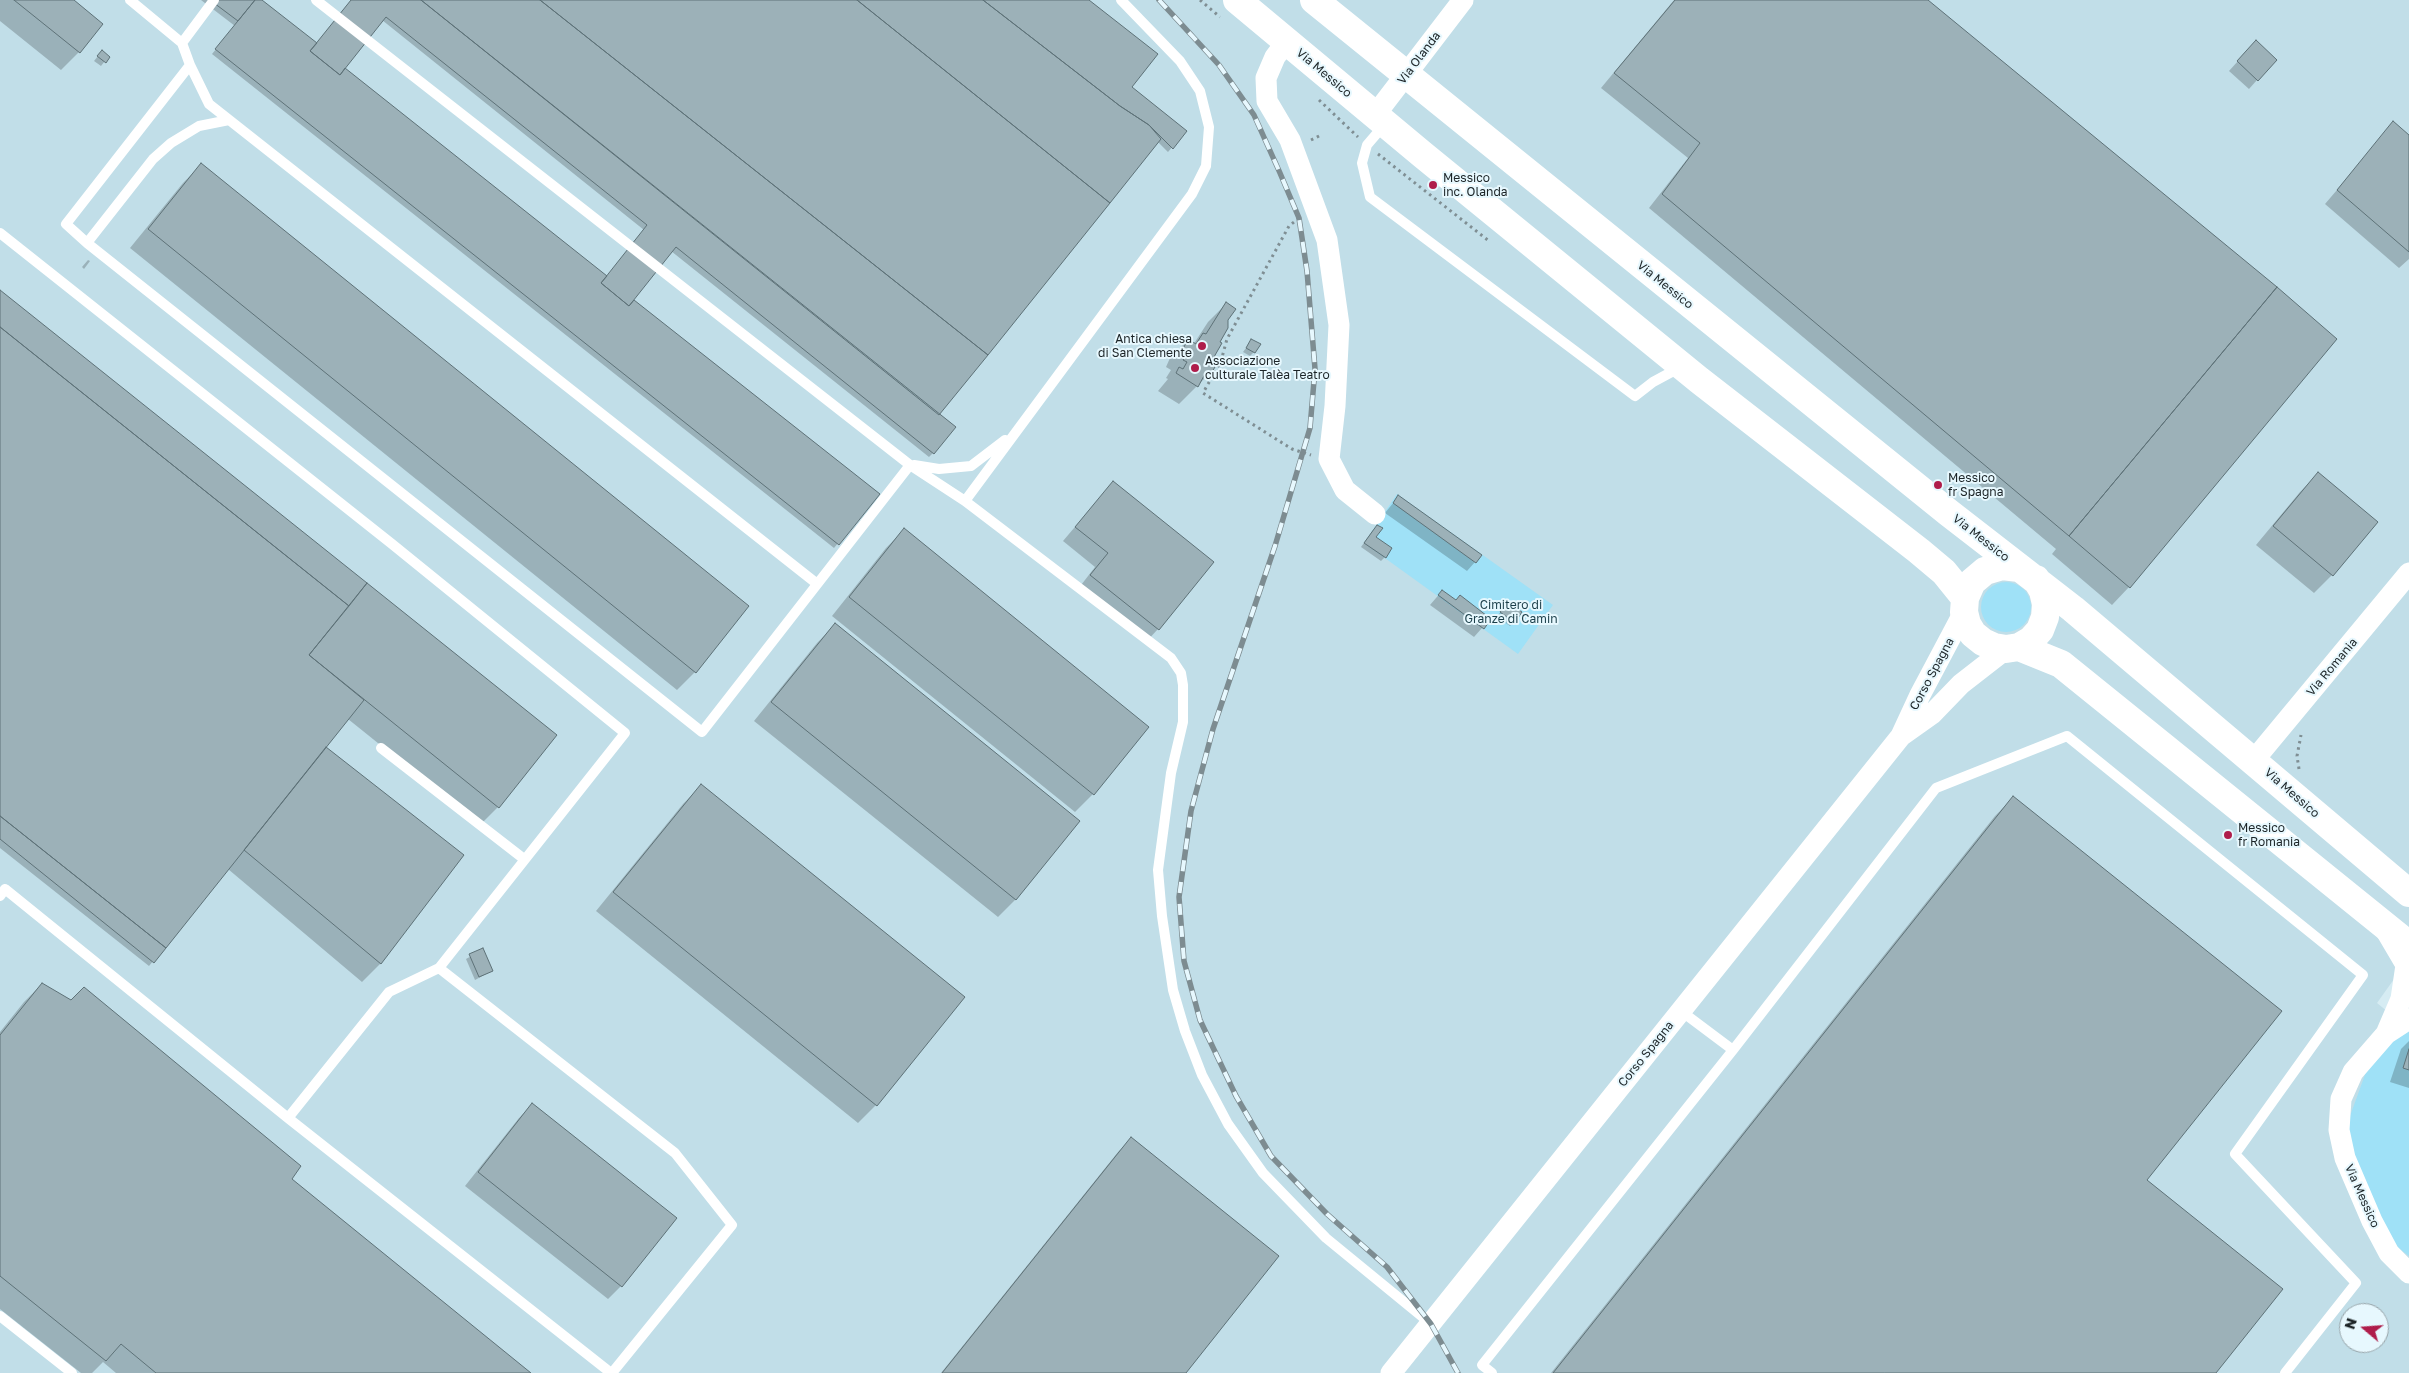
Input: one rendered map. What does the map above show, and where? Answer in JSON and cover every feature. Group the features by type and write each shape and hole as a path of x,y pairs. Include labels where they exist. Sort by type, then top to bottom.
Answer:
{"street":[{"name":"Via Messico","path":"1314,0 1406,76 2027,574 2254,760 2407,890"},
{"name":"Via Olanda","path":"1380,119 1406,76 1463,0"},
{"name":"Via Messico","path":"1230,10 1287,41 1682,366 1944,572 1964,605 1967,624 1973,634 1983,642 1994,647 2012,648 2061,664 2409,946"},
{"name":"Via Messico","path":"1287,41 1275,57 1266,78 1267,101 1290,140 1327,240 1338,325 1335,406 1329,459"},
{"path":"1329,459 1345,490 1375,514"},
{"name":"Via Messico","path":"1964,605 1972,582 1985,571 2002,566 2027,574 2043,591 2046,604 2045,618 2035,635 2012,648"},
{"name":"Via Romania","path":"2254,760 2409,573"},
{"name":"Corso Spagna","path":"1391,1373 1901,736 1964,605"},
{"name":"Corso Spagna","path":"1901,736 1932,714 1961,684 2012,648"},
{"name":"Via Messico","path":"2382,925 2406,965 2401,999 2386,1034"},
{"name":"Via Messico","path":"2409,1019 2386,1034 2353,1072 2341,1099 2339,1130 2345,1158 2372,1221 2390,1253 2409,1273"}],"lane":[{"path":"130,0 182,43 190,65 209,104 816,583"},
{"path":"182,43 214,0"},
{"path":"316,0 910,465 965,502 1170,658 1180,673 1183,686 1182,722 1171,773 1158,870 1162,916 1173,990 1185,1031 1202,1075 1228,1124 1263,1173 1326,1238 1431,1324"},
{"path":"965,502 1013,434 1192,194 1206,166 1209,127 1200,91 1180,61 1121,0"},
{"path":"190,65 66,224 702,732 816,583 910,465"},
{"path":"1380,119 1367,145 1362,163 1370,197 1635,396 1653,382 1682,366"},
{"path":"88,243 153,158 199,126 228,120"},
{"path":"0,233 392,544 625,733 439,968 389,992 288,1118"},
{"path":"910,465 939,469 971,466 1013,434"},
{"path":"1492,1373 1482,1365 1733,1050 1936,788 2067,736 2363,975 2235,1154 2356,1283 2285,1373"},
{"path":"381,748 524,859"},
{"path":"2,890 611,1373 732,1225 675,1153 439,968"},
{"path":"1681,1011 1733,1050"},
{"path":"0,1316 72,1373"}],"path":[{"path":"1200,0 1230,10"},
{"path":"1316,98 1367,145 1491,242"},
{"path":"1306,143 1321,135"},
{"path":"1316,209 1298,218 1289,226 1228,339 1221,361 1203,392 1292,449 1329,459"},
{"path":"2299,773 2297,756 2302,731"}],"shaded area":[{"path":"0,0 2409,0 2409,958 2377,1003 2409,1029 2409,1373 0,1373"}],"green space":[{"name":"Cimitero di Granze di Camin","path":"1397,494 1553,605 1518,654 1364,543"},
{"path":"2006,582 2016,584 2024,589 2029,597 2031,607 2029,617 2024,625 2016,630 2006,632 1996,630 1988,625 1983,617 1981,607 1983,597 1988,589 1996,584"},
{"path":"2409,1027 2409,1256 2397,1247 2363,1193 2346,1127 2366,1072 2392,1041"}],"building":[{"path":"14,0 74,0 103,24 80,53"},
{"path":"210,0 255,0 238,21"},
{"path":"255,0 262,0 317,43 310,51 340,75 345,68 607,276 601,283 629,306 634,300 880,494 839,545 215,49"},
{"path":"351,0 421,0 956,427 934,454 676,247 629,306 601,283 647,225 386,17 340,75 310,51"},
{"path":"421,0 540,0 988,355 939,415"},
{"path":"540,0 857,0 1110,203 988,355"},
{"path":"857,0 983,0 1120,106 1149,125 1161,139 1110,203"},
{"path":"983,0 1089,0 1158,54 1132,87 1187,131 1173,149 1149,125 1120,106"},
{"path":"1675,0 1928,0 2277,287 2069,536 1662,194 1700,143 1614,73"},
{"path":"2256,40 2277,60 2258,81 2237,61"},
{"path":"102,50 110,57 106,63 97,56"},
{"path":"2393,121 2409,135 2409,252 2337,190"},
{"path":"201,163 749,606 696,673 148,229"},
{"path":"2277,287 2337,339 2130,588 2069,536"},
{"path":"0,290 367,583 349,606 0,327"},
{"name":"Antica chiesa di San Clemente","path":"1226,302 1236,309 1228,320 1228,328 1220,342 1222,343 1210,364 1215,367 1210,375 1206,372 1198,387 1176,373 1179,367 1183,369 1187,362 1183,360 1188,351 1183,349 1188,339 1196,344 1203,333 1206,334"},
{"path":"0,327 349,606 309,655 364,700 166,948 0,816"},
{"path":"1251,339 1261,344 1255,353 1246,348"},
{"path":"2318,472 2378,522 2333,576 2273,526"},
{"path":"1113,481 1214,562 1159,630 1090,575 1108,553 1075,527"},
{"path":"1398,495 1482,555 1476,563 1393,503"},
{"path":"1377,525 1383,528 1376,537 1392,548 1386,558 1364,543"},
{"path":"904,528 1149,727 1094,795 849,597"},
{"path":"367,583 557,735 499,808 309,655"},
{"path":"1442,590 1456,600 1460,595 1491,619 1484,629 1438,595"},
{"path":"1507,602 1522,612 1515,623 1500,612"},
{"path":"835,623 1080,821 1016,900 771,702"},
{"path":"326,747 464,855 381,964 244,850"},
{"path":"701,784 965,997 877,1106 613,892"},
{"path":"2013,796 2282,1011 2147,1180 2283,1289 2216,1373 1553,1373"},
{"path":"0,816 166,948 154,963 0,839"},
{"path":"483,948 493,971 479,977 469,954"},
{"path":"42,983 71,1000 84,987 301,1166 292,1179 531,1373 156,1373 121,1344 106,1361 0,1276 0,1035"},
{"path":"2409,1049 2409,1070 2403,1068"},
{"path":"532,1103 677,1218 622,1287 478,1172"},
{"path":"1131,1137 1279,1256 1186,1373 942,1373"}],"railway":[{"path":"1159,0 1219,65 1254,115 1280,173 1299,218 1307,271 1315,369 1310,428 1275,546 1213,729 1191,811 1179,897 1184,961 1200,1020 1236,1096 1271,1156 1327,1214 1387,1267 1431,1324 1458,1373"}],"place":[{"name":"Messico inc. Olanda","path":"1433,185"},
{"name":"Antica chiesa di San Clemente","path":"1202,346"},
{"name":"Associazione culturale Talèa Teatro","path":"1195,368"},
{"name":"Messico fr Spagna","path":"1938,485"},
{"name":"Messico fr Romania","path":"2228,835"}]}
